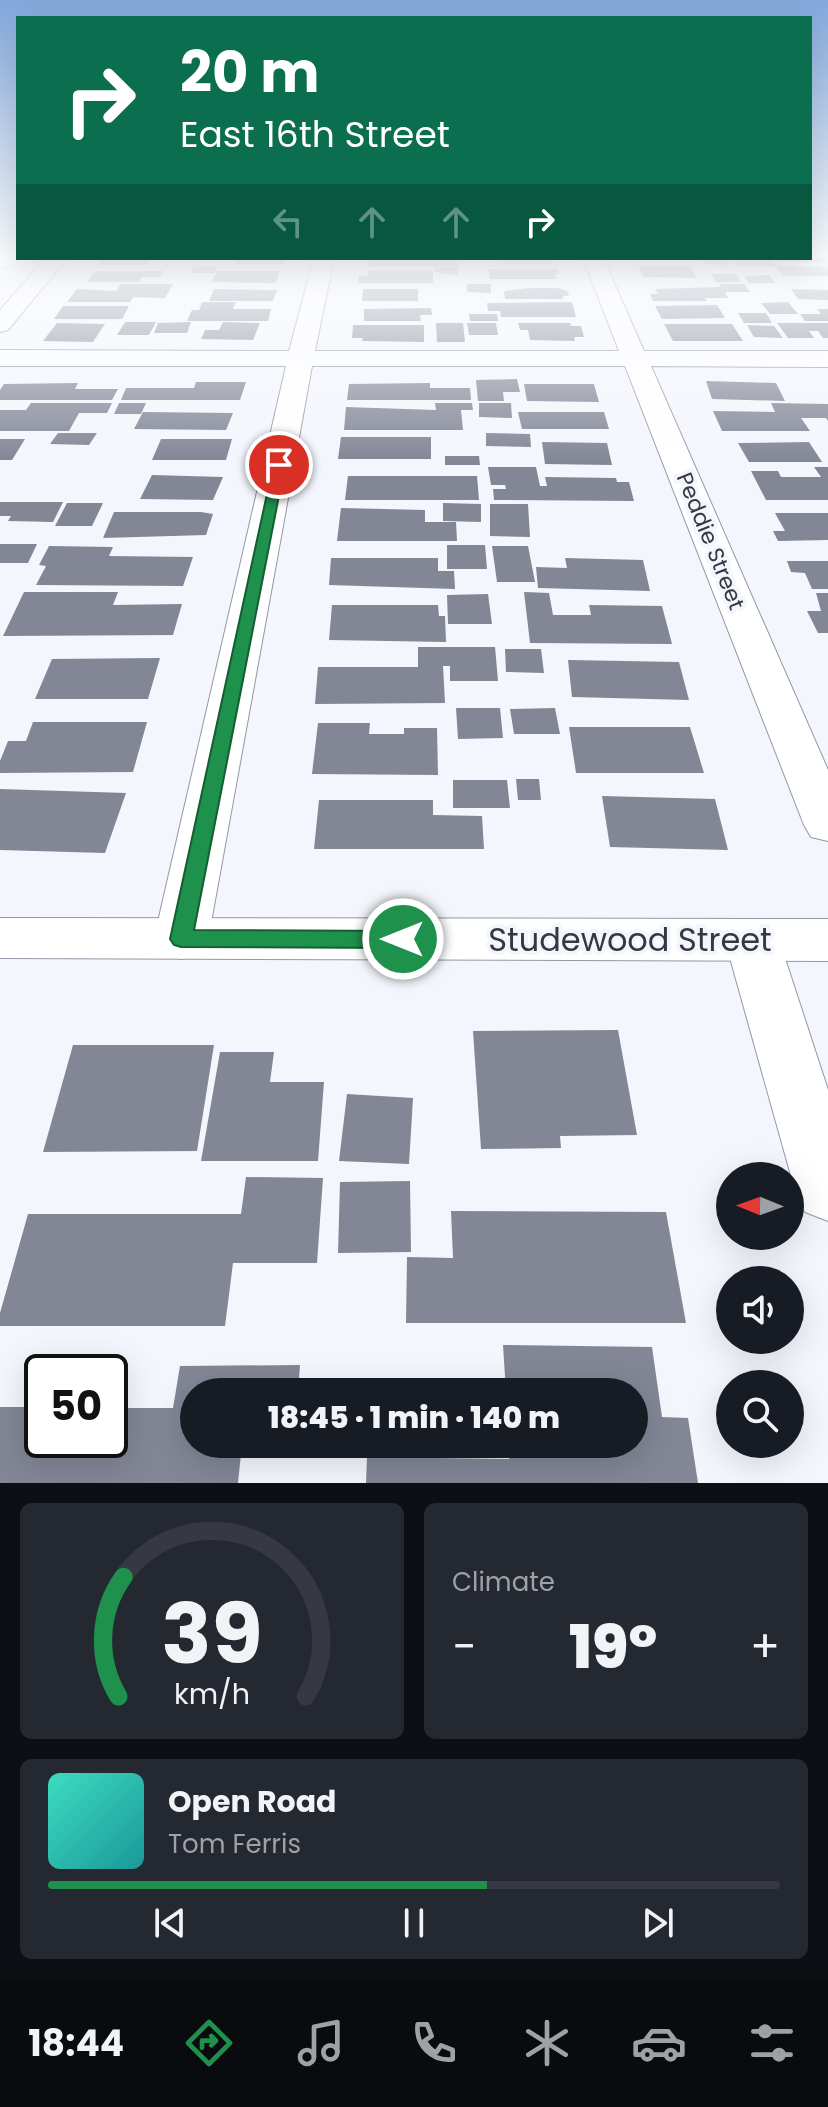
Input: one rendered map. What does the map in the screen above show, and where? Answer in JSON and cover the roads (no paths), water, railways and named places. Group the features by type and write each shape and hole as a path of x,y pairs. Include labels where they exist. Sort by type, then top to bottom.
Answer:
{"street":[{"path":"181,939 308,324"},
{"name":"Peddie Street","path":"621,324 828,825"},
{"path":"0,358 828,359"},
{"name":"Studewood Street","path":"0,938 828,940"},
{"path":"752,940 828,1190"}]}
